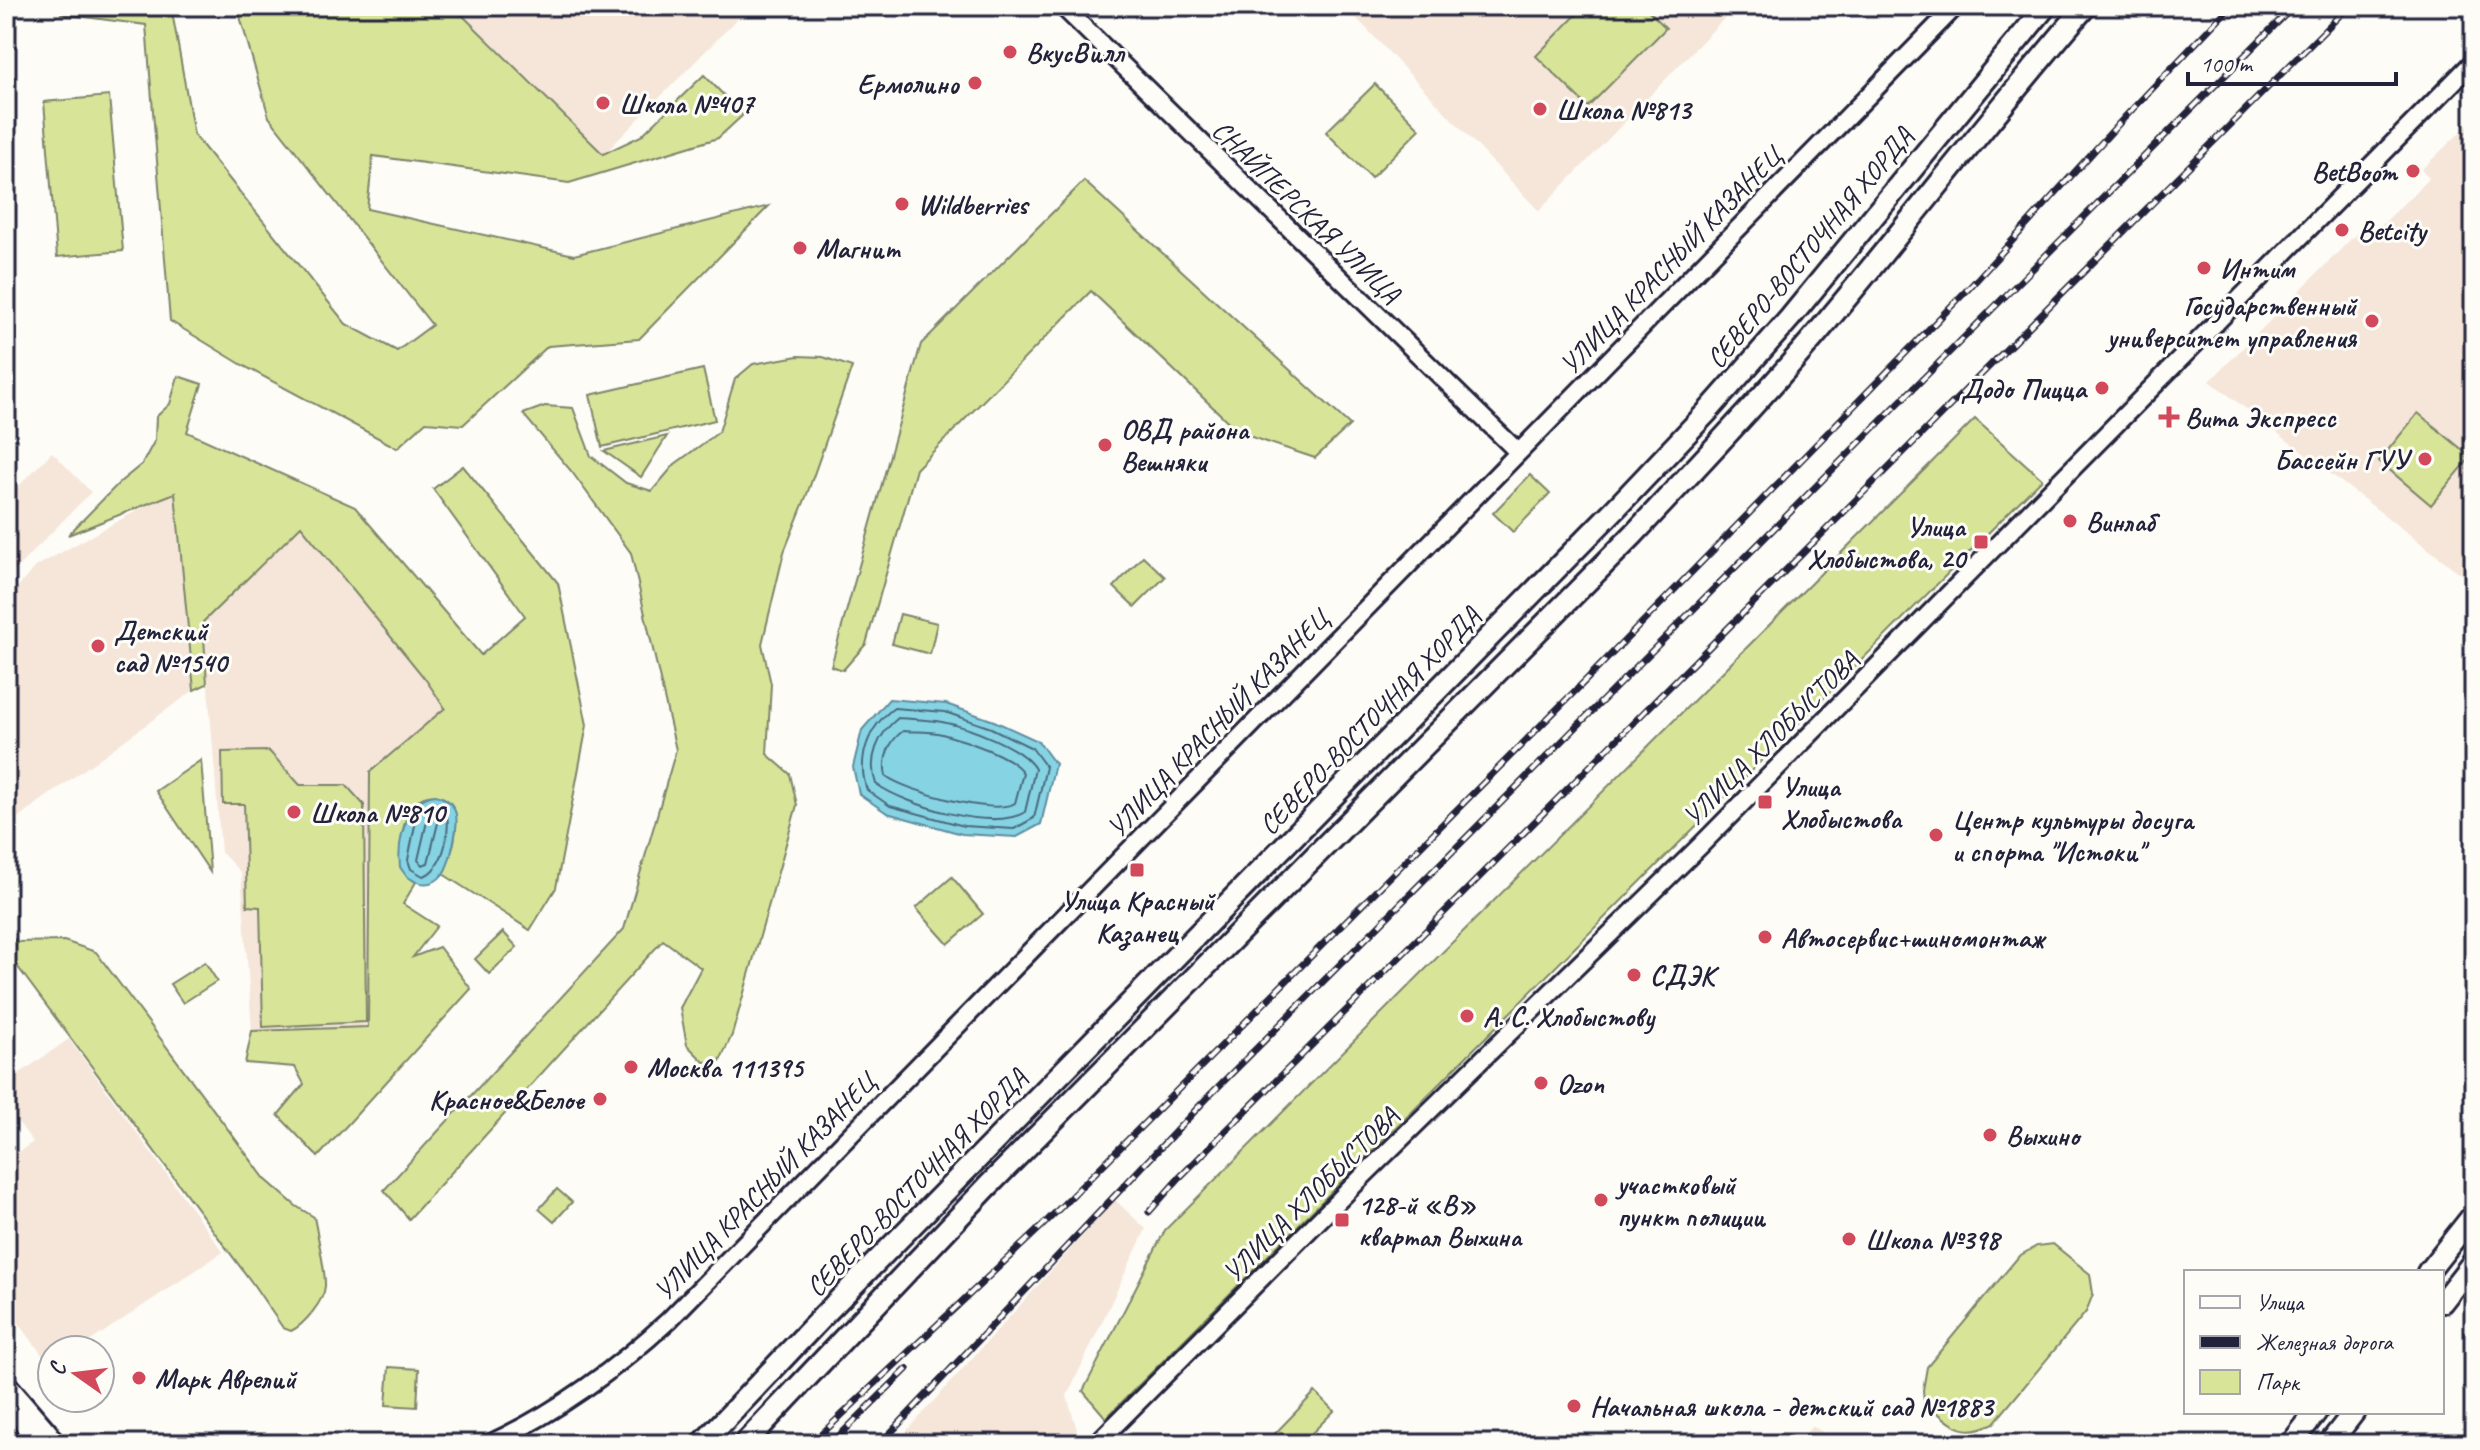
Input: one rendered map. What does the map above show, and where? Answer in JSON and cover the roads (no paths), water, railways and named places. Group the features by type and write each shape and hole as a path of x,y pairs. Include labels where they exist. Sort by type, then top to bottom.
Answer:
{"main road":[{"name":"СЕВЕРО-ВОСТОЧНАЯ ХОРДА","path":"702,1444 834,1305 1708,411 1847,251 2046,6"},
{"name":"СЕВЕРО-ВОСТОЧНАЯ ХОРДА","path":"744,1444 988,1186 1634,534 1732,429 1817,333 2086,6"},
{"path":"2430,1270 2474,1214"},
{"path":"2444,1299 2474,1261"},
{"path":"6,1386 49,1443"},
{"path":"2291,1444 2314,1414"},
{"path":"2329,1444 2352,1414"}],"street":[{"name":"СНАЙПЕРСКАЯ УЛИЦА","path":"1062,6 1518,452"},
{"name":"УЛИЦА КРАСНЫЙ КАЗАНЕЦ","path":"489,1444 548,1414 575,1396 639,1348 669,1320 1956,6"},
{"name":"УЛИЦА ХЛОБЫСТОВА","path":"1096,1444 1362,1177 1755,791 2474,61"}],"water":[{"path":"889,699 946,704 1038,741 1055,764 1041,824 1017,837 962,834 887,813 859,794 853,767 862,730"},
{"path":"436,795 448,801 455,811 454,843 443,874 432,882 420,883 400,867 402,834 417,804"}],"railway":[{"path":"811,1444 1043,1225 1595,671 1971,286 2231,6"},
{"path":"880,1444 1210,1095 2294,6"},
{"path":"1149,1212 1179,1178 2349,6"},
{"path":"831,1444 907,1369"}],"place":[{"name":"ВкусВилл","path":"1010,52"},
{"name":"Ермолино","path":"975,83"},
{"name":"Школа №407","path":"603,103"},
{"name":"Школа №813","path":"1540,109"},
{"name":"BetBoom","path":"2413,171"},
{"name":"Wildberries","path":"902,204"},
{"name":"Betcity","path":"2342,230"},
{"name":"Магнит","path":"800,248"},
{"name":"Интим","path":"2204,268"},
{"name":"Государственный университет управления","path":"2372,321"},
{"name":"Додо Пицца","path":"2102,388"},
{"name":"Вита Экспресс","path":"2169,417"},
{"name":"ОВД района Вешняки","path":"1105,445"},
{"name":"Бассейн ГУУ","path":"2425,459"},
{"name":"Винлаб","path":"2070,521"},
{"name":"Улица Хлобыстова, 20","path":"1981,542"},
{"name":"Детский сад №1540","path":"98,646"},
{"name":"Улица Хлобыстова","path":"1765,802"},
{"name":"Школа №810","path":"294,812"},
{"name":"Центр культуры досуга и спорта \"Истоки\"","path":"1936,835"},
{"name":"Улица Красный Казанец","path":"1137,870"},
{"name":"Автосервис+шиномонтаж","path":"1765,937"},
{"name":"СДЭК","path":"1634,975"},
{"name":"А. С. Хлобыстову","path":"1467,1016"},
{"name":"Москва 111395","path":"631,1067"},
{"name":"Ozon","path":"1541,1083"},
{"name":"Красное&Белое","path":"600,1099"},
{"name":"Выхино","path":"1990,1135"},
{"name":"участковый пункт полиции","path":"1601,1200"},
{"name":"128-й «В» квартал Выхина","path":"1342,1220"},
{"name":"Школа №398","path":"1849,1239"},
{"name":"Марк Аврелий","path":"139,1378"},
{"name":"Начальная школа - детский сад №1883","path":"1574,1406"}]}
